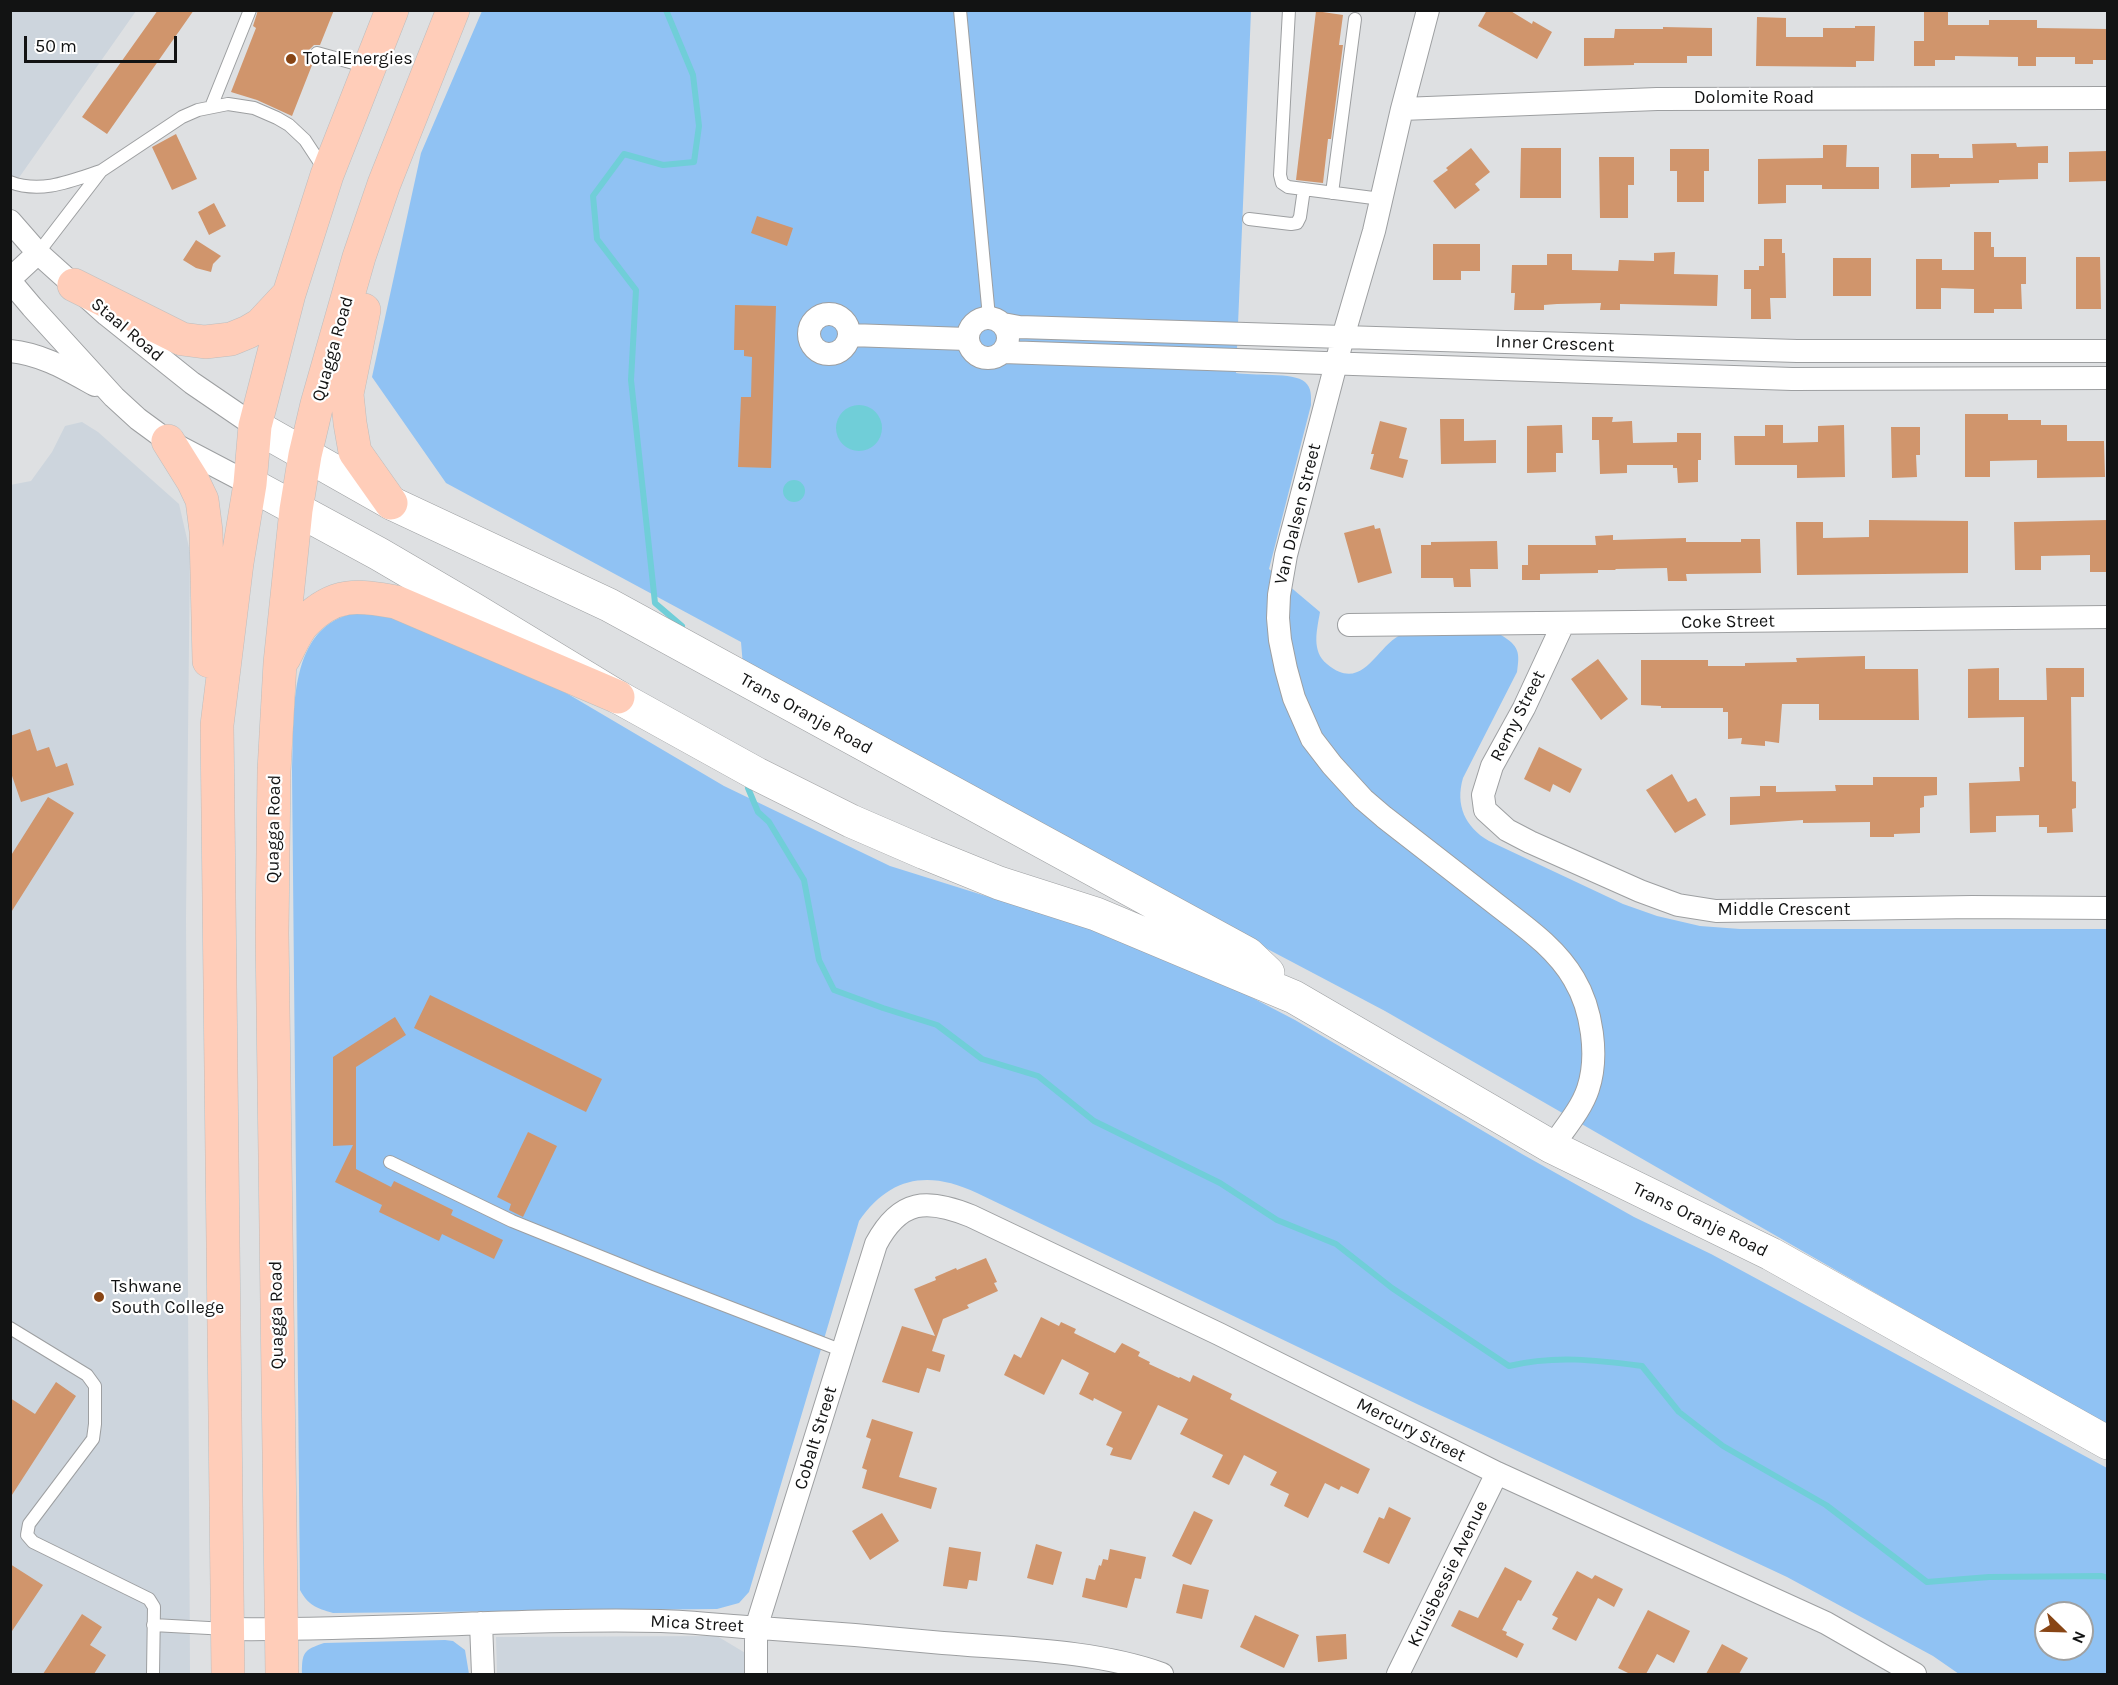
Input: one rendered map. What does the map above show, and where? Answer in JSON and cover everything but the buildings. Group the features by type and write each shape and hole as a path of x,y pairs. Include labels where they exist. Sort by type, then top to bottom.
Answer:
{"main road":[{"path":"228,1674 218,725 237,563 250,484 255,426 289,294 327,175 392,10"},
{"name":"Quagga Road","path":"282,1674 272,933 274,771 280,663 296,510 305,454 339,324 384,184 453,10"},
{"path":"384,184 373,265 347,394 355,452 391,503"},
{"path":"74,285 182,339 205,342 231,339 249,332 260,325 289,294"},
{"name":"Trans Oranje Road","path":"255,426 391,503 609,605 1248,954 1294,996"},
{"path":"168,441 199,494 205,518 210,681 218,725"},
{"name":"Trans Oranje Road","path":"250,484 379,554 618,697 757,774 850,821 999,883 1096,914 1294,996 1552,1147 1771,1254 2108,1443"},
{"path":"280,663 304,623 323,607 345,597 371,597 396,603 618,697"}],"street":[{"name":"Van Dalsen Street","path":"1425,11 1374,231 1343,338 1281,576 1278,618 1280,640 1292,688 1312,739 1332,765 1363,799 1528,929 1557,955 1574,978 1582,994 1590,1021 1591,1074 1583,1101 1552,1147"},
{"name":"Dolomite Road","path":"1402,109 1657,99 2108,98"},
{"name":"Staal Road","path":"10,221 38,254 107,315 192,383 255,426"},
{"path":"38,254 10,280 114,397 138,419 168,441 250,484"},
{"path":"982,318 996,321 1007,333 1008,339 1003,352 991,358 977,356 967,339 971,326 982,318"},
{"name":"Inner Crescent","path":"996,321 1019,327 1797,351 2108,351"},
{"path":"850,335 967,339"},
{"path":"10,351 39,357 60,365 114,397"},
{"name":"Inner Crescent","path":"1003,352 1792,379 2108,378"},
{"name":"Coke Street","path":"1349,626 2108,617"},
{"name":"Remy Street","path":"1485,810 1483,795 1492,766 1524,708 1563,624"},
{"name":"Middle Crescent","path":"1485,810 1507,830 1530,842 1640,891 1678,905 1697,909 1716,911 1972,907 2108,908"},
{"name":"Mercury Street","path":"903,1211 927,1204 971,1215 1220,1334 1497,1473 1826,1623 1915,1674"},
{"name":"Cobalt Street","path":"756,1674 756,1628 876,1244 892,1220 903,1211"},
{"name":"Kruisbessie Avenue","path":"1398,1674 1497,1473"},
{"name":"Mica Street","path":"227,1629 282,1630 481,1623 659,1621 723,1624 1068,1654 1107,1659 1162,1674"},
{"path":"481,1623 483,1674"}],"lane":[{"path":"211,107 249,29 250,10"},
{"path":"960,10 996,321"},
{"path":"1289,10 1280,175 1282,183 1288,187 1381,199"},
{"path":"1332,193 1355,19"},
{"path":"316,53 369,67"},
{"path":"10,182 28,186 57,185 101,171 182,117 198,110 228,104 254,108 289,125 305,140 327,175"},
{"path":"38,254 101,171"},
{"path":"1249,219 1297,223 1304,189"},
{"path":"390,1162 512,1221 843,1351"},
{"path":"10,1328 87,1375 96,1386 93,1439 28,1524 27,1535 33,1542 149,1599 154,1607 153,1674"},
{"path":"153,1625 227,1629"}],"shaded area":[{"path":"11,11 136,11 11,189"},
{"path":"482,11 1251,11 1236,373 1292,377 1305,382 1310,390 1311,405 1269,569 1320,612 1316,640 1322,659 1340,672 1351,674 1360,671 1394,639 1403,634 1501,635 1507,639 1517,650 1517,672 1463,778 1461,806 1468,822 1489,841 1623,904 1657,916 1700,926 1740,929 2107,929 2107,1426 1385,1011 1004,810 743,666 741,642 446,483 372,377 421,153"},
{"path":"859,405 875,412 882,428 875,444 859,451 843,444 836,428 843,412"},
{"name":"Tshwane South College","path":"82,422 98,432 179,504 190,552 186,919 190,1674 11,1674 10,485 31,481 52,452 65,426"},
{"path":"794,480 802,483 805,491 802,499 794,502 786,499 783,491 786,483"},
{"path":"379,609 534,674 724,786 890,866 1123,939 1197,969 1295,1020 1522,1154 1634,1217 1711,1254 2107,1468 2107,1674 1959,1674 1933,1656 1787,1577 1419,1405 977,1193 943,1181 927,1180 897,1186 884,1194 859,1221 749,1592 739,1603 717,1609 333,1613 313,1605 300,1590 293,728 298,680 304,658 314,639 330,624 358,612"},
{"path":"717,1636 767,1666 767,1674 497,1674 496,1637"},
{"path":"453,1641 465,1650 469,1674 302,1674 302,1661 305,1653 324,1643"}],"waterway":[{"path":"666,10 693,75 699,126 694,162 663,165 624,154 593,196 597,239 636,290 631,380 655,603 682,626"},
{"path":"748,788 758,812 769,822 804,880 819,960 834,990 937,1025 982,1059 1038,1076 1094,1121 1220,1183 1277,1220 1336,1244 1392,1288 1509,1366 1559,1360 1592,1360 1642,1366 1679,1412 1723,1446 1826,1505 1927,1582 1989,1577 2102,1576 2108,1578"}],"place":[{"name":"TotalEnergies","path":"291,59"},
{"name":"Tshwane South College","path":"99,1297"}]}
